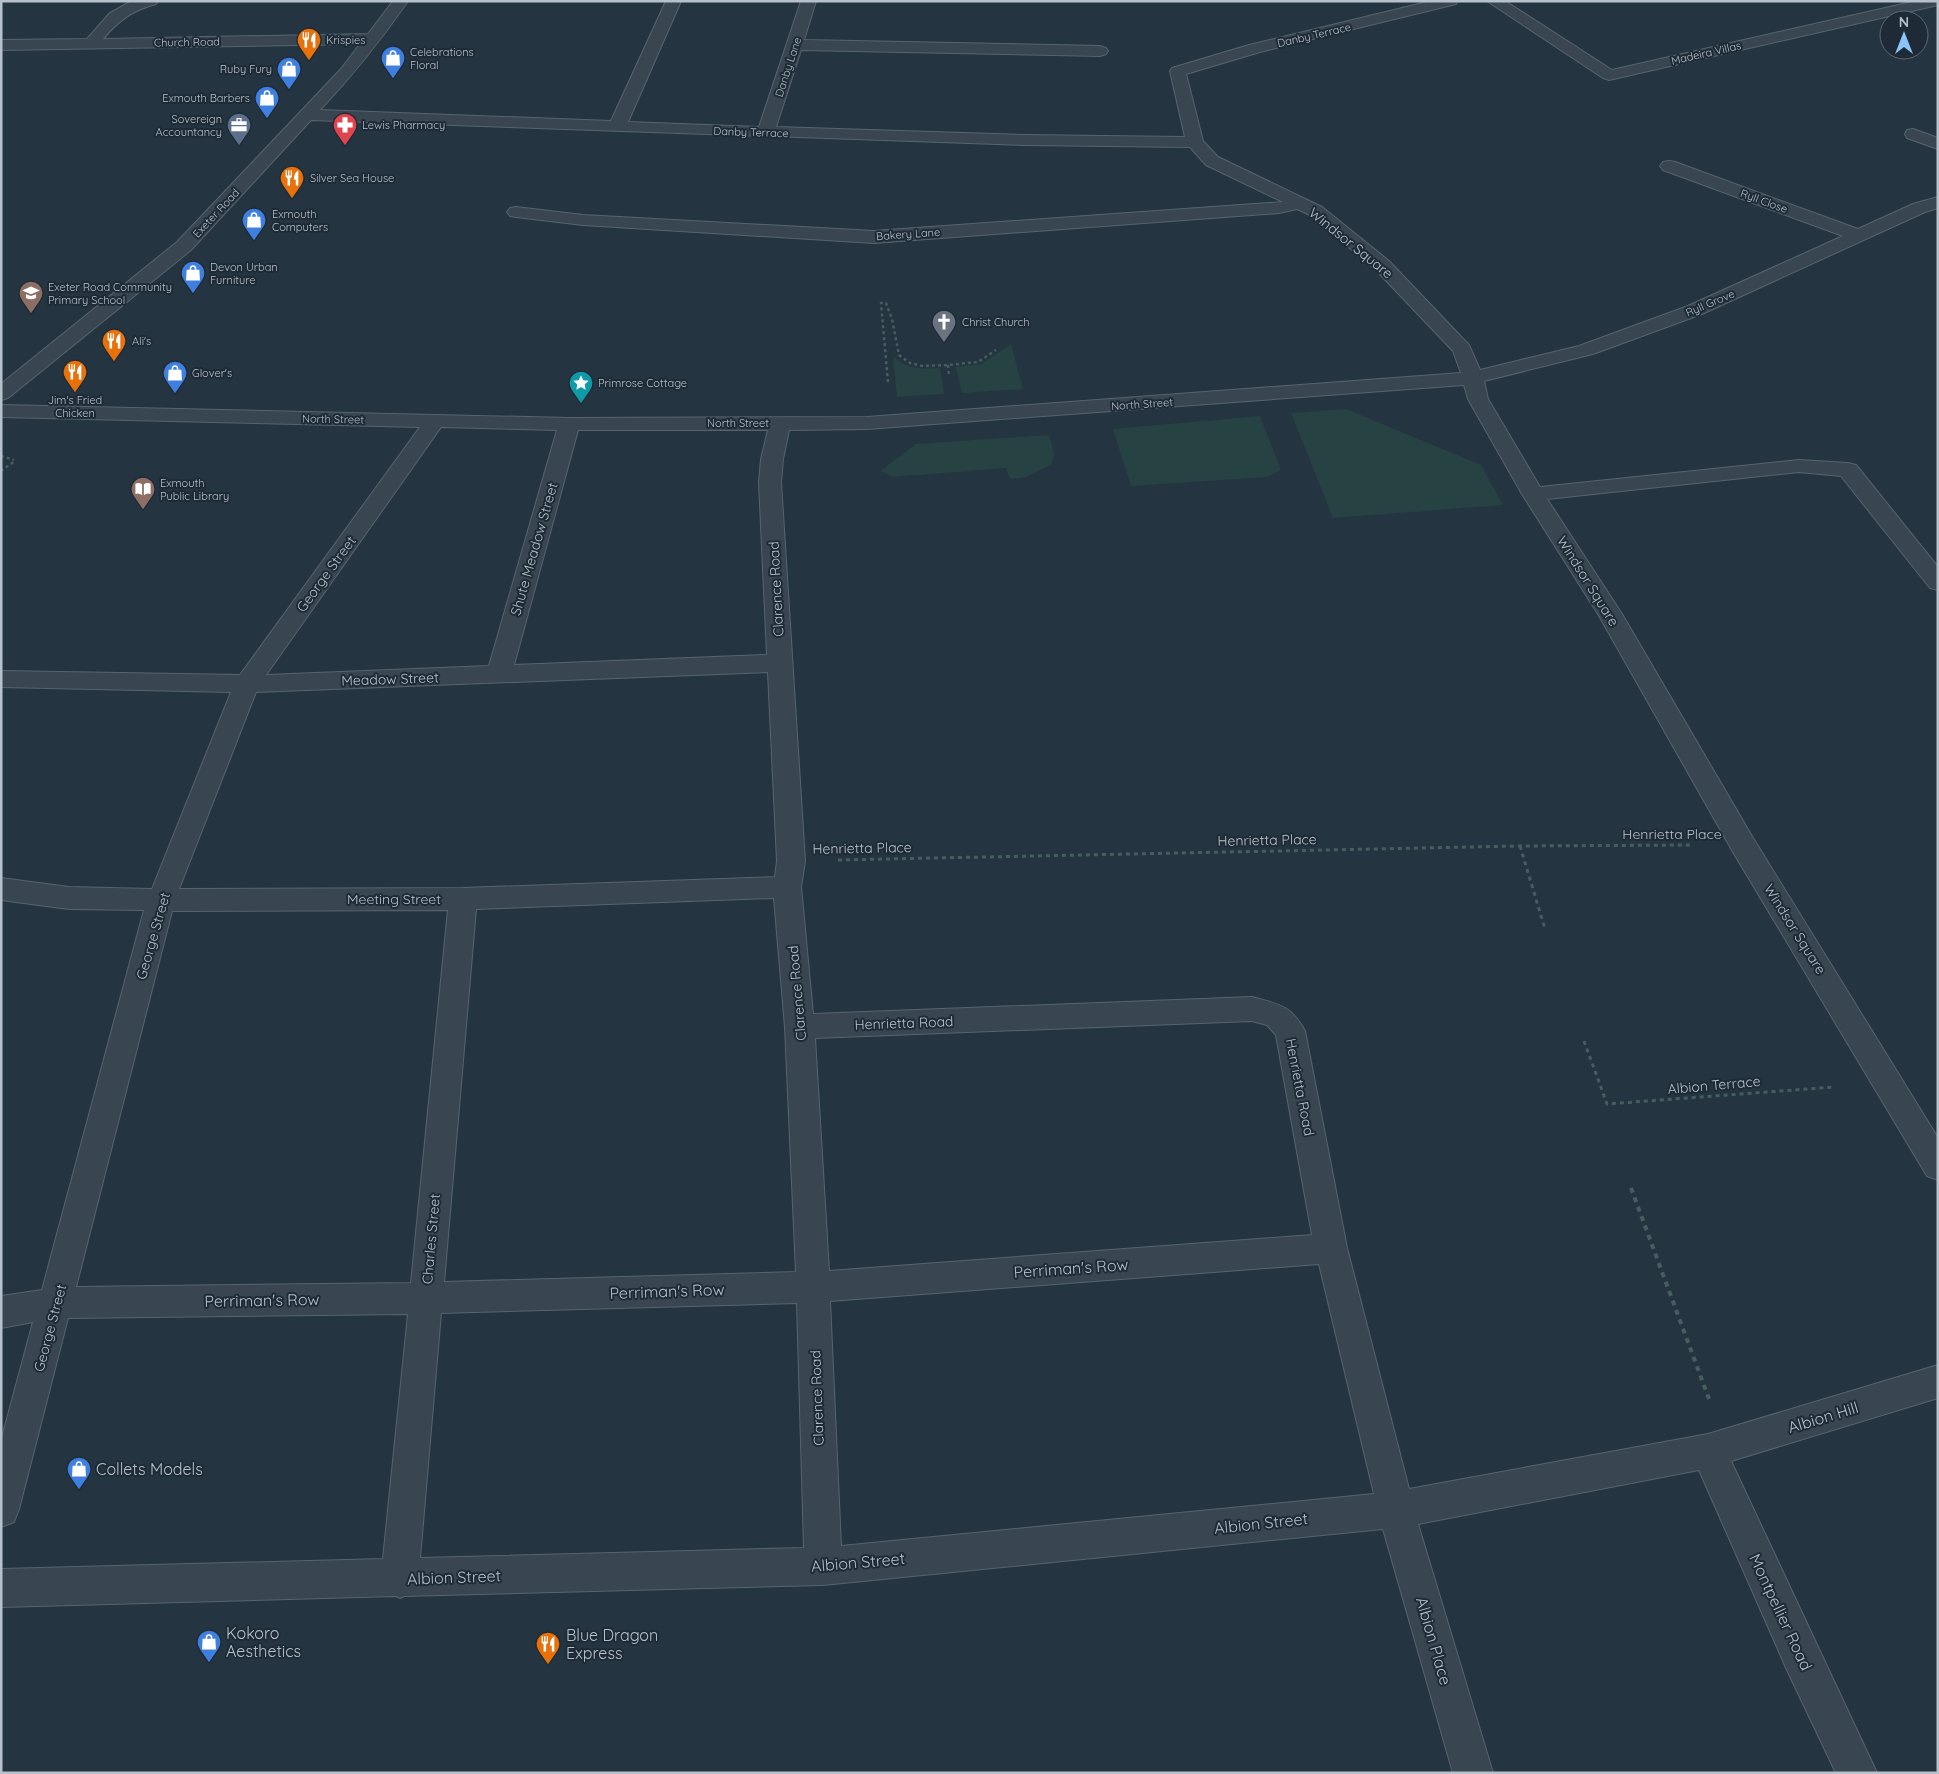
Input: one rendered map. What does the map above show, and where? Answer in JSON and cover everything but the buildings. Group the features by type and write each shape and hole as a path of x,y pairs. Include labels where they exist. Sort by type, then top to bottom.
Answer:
{"street":[{"path":"91,44 114,15 125,8 151,1"},
{"name":"Exeter Road","path":"1,394 184,246 308,116 374,39 401,1"},
{"path":"617,127 674,1"},
{"name":"Danby Lane","path":"766,132 809,1"},
{"name":"Danby Terrace","path":"1178,70 1255,48 1451,1"},
{"name":"Madeira Villas","path":"1494,1 1610,74 1937,1"},
{"name":"Church Road","path":"1,45 374,39"},
{"path":"796,45 1100,51"},
{"name":"Windsor Square","path":"1178,70 1182,94 1195,142 1212,161 1316,212 1382,265 1462,349 1473,378 1478,399 1533,494 1610,614 1743,845 1938,1166"},
{"name":"Danby Terrace","path":"308,116 1024,140 1195,142"},
{"path":"1913,134 1938,144"},
{"name":"Ryll Close","path":"1669,166 1858,236"},
{"name":"Ryll Grove","path":"1473,378 1586,350 1696,310 1919,208 1938,202"},
{"name":"Bakery Lane","path":"516,212 583,220 874,237 1279,208 1299,203"},
{"name":"North Street","path":"1,412 569,424 892,422 1473,378"},
{"name":"George Street","path":"1,1509 57,1303 161,900 247,684 435,421"},
{"name":"Clarence Road","path":"780,423 772,459 770,482 789,874 800,1027 813,1286 823,1566"},
{"name":"Shute Meadow Street","path":"499,674 569,424"},
{"path":"1533,494 1799,466 1848,470 1938,583"},
{"name":"Meadow Street","path":"1,679 247,684 779,663"},
{"name":"Meeting Street","path":"1,889 69,898 161,900 463,899 789,874"},
{"name":"Charles Street","path":"400,1579 463,899"},
{"name":"Henrietta Road","path":"800,1027 1252,1009 1277,1016 1290,1032 1331,1248 1396,1510"},
{"name":"Perriman's Row","path":"1,1312 57,1303 425,1298 813,1286 1331,1248"},
{"name":"Albion Hill","path":"1719,1448 1938,1381"},
{"name":"Albion Street","path":"1,1588 400,1579 823,1566 1396,1510 1719,1448"},
{"name":"Montpellier Road","path":"1719,1448 1805,1664 1857,1773"},
{"name":"Albion Place","path":"1396,1510 1472,1773"}],"path":[{"path":"889,388 882,303 886,303 892,319 899,355 910,363 922,366 978,362 996,350"},
{"path":"948,365 949,374"},
{"path":"1,456 15,460 1,471"},
{"name":"Henrietta Place","path":"789,874 1520,846 1743,845"},
{"path":"1520,846 1545,929"},
{"name":"Albion Terrace","path":"1584,1042 1607,1104 1888,1082"},
{"path":"1631,1188 1706,1392 1719,1448"}],"green space":[{"path":"1011,344 1023,389 962,393 956,367 982,364"},
{"path":"893,356 909,366 940,368 944,394 897,397"},
{"path":"1346,409 1481,465 1503,505 1333,518 1291,413"},
{"path":"1260,416 1281,470 1267,477 1131,486 1113,429"},
{"path":"1049,435 1054,453 1052,464 1026,477 1010,479 1006,468 893,477 880,471 916,444"}],"place":[{"name":"Krispies","path":"309,61"},
{"name":"Celebrations Floral","path":"393,79"},
{"name":"Ruby Fury","path":"289,90"},
{"name":"Exmouth Barbers","path":"267,119"},
{"name":"Sovereign Accountancy","path":"239,146"},
{"name":"Lewis Pharmacy","path":"345,146"},
{"name":"Silver Sea House","path":"292,199"},
{"name":"Exmouth Computers","path":"254,241"},
{"name":"Devon Urban Furniture","path":"193,294"},
{"name":"Exeter Road Community Primary School","path":"31,314"},
{"name":"Christ Church","path":"944,343"},
{"name":"Ali's","path":"114,362"},
{"name":"Jim's Fried Chicken","path":"75,393"},
{"name":"Glover's","path":"175,394"},
{"name":"Primrose Cottage","path":"581,404"},
{"name":"Exmouth Public Library","path":"143,510"},
{"name":"Collets Models","path":"79,1490"},
{"name":"Kokoro Aesthetics","path":"209,1663"},
{"name":"Blue Dragon Express","path":"548,1665"}]}
